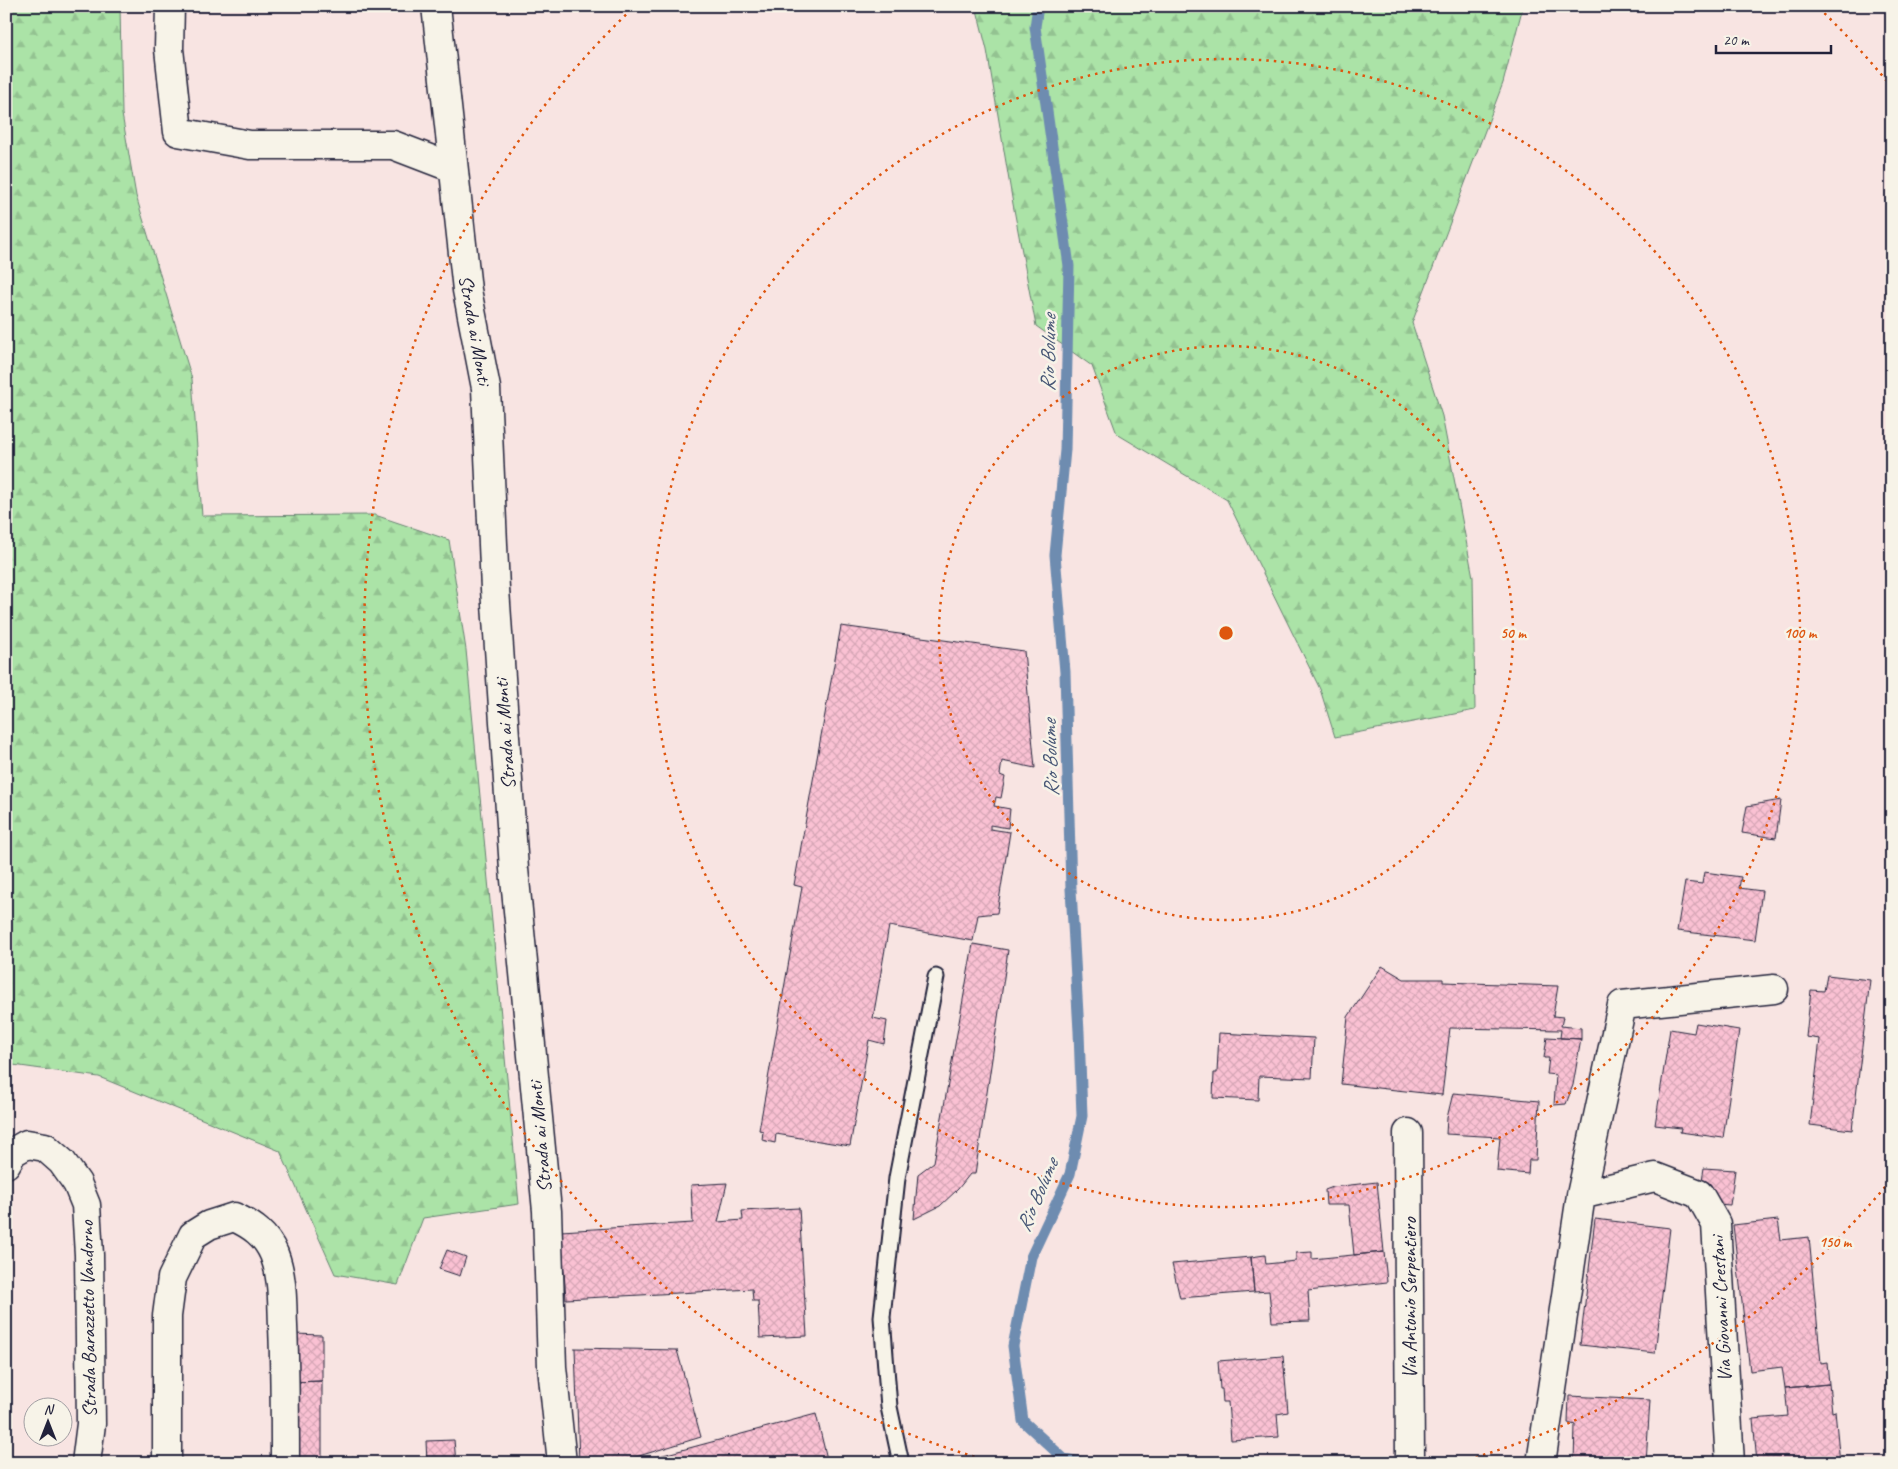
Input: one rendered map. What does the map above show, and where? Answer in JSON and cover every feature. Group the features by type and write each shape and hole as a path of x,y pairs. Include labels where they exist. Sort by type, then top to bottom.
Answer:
{"street":[{"path":"170,6 169,50 178,132 250,145 393,145 453,168"},
{"name":"Strada ai Monti","path":"436,6 467,290 486,388 495,589 514,869 547,1211 552,1367 562,1463"},
{"path":"1541,1463 1581,1196 1622,1005 1774,989"},
{"name":"Via Antonio Serpentiero","path":"1408,1133 1410,1463"},
{"name":"Strada Barazzetto Vandorno","path":"6,1164 13,1152 27,1144 45,1147 62,1162 77,1183 86,1205 89,1256 91,1424 86,1463"},
{"name":"Via Giovanni Crestani","path":"1581,1196 1655,1177 1699,1194 1716,1224 1730,1463"},
{"path":"167,1463 167,1316 172,1278 193,1235 208,1226 234,1216 251,1224 264,1237 274,1254 281,1280 285,1463"}],"lane":[{"path":"901,1463 888,1407 882,1317 897,1178 936,977"}],"green space":[{"path":"6,6 120,6 122,114 136,196 192,379 202,516 375,515 449,540 466,650 519,1204 423,1218 398,1285 335,1274 280,1151 99,1077 6,1064"},
{"path":"976,6 1523,6 1503,83 1412,323 1442,416 1473,577 1475,710 1335,737 1320,689 1227,500 1117,434 1092,366 1036,326 987,50"}],"building":[{"path":"841,626 1024,651 1035,768 1002,761 1000,775 1005,777 1001,798 996,797 994,806 1010,809 1008,828 990,825 990,829 1010,832 997,913 978,915 973,941 889,926 873,1018 887,1021 884,1044 869,1040 850,1146 776,1134 775,1143 762,1140 763,1131 759,1130 802,887 794,885"},
{"path":"1781,800 1776,838 1742,833 1747,806"},
{"path":"1704,872 1741,877 1739,888 1762,891 1755,940 1677,931 1685,882 1702,884"},
{"path":"973,944 1008,950 975,1174 970,1174 958,1189 940,1206 914,1219 918,1174 934,1162"},
{"path":"1382,966 1404,979 1443,979 1443,982 1558,986 1553,1016 1563,1017 1561,1026 1581,1028 1581,1039 1560,1038 1561,1030 1450,1028 1442,1095 1341,1084 1348,1017"},
{"path":"1827,975 1870,980 1852,1130 1810,1125 1820,1039 1806,1037 1811,990 1824,991"},
{"path":"1696,1023 1739,1030 1723,1138 1680,1132 1681,1128 1655,1125 1670,1029 1694,1033"},
{"path":"1219,1033 1314,1038 1312,1078 1259,1076 1258,1100 1213,1098 1214,1073 1217,1073"},
{"path":"1547,1037 1581,1039 1573,1085 1566,1104 1554,1105 1556,1075 1547,1074 1549,1058 1544,1058"},
{"path":"1453,1093 1539,1101 1536,1160 1529,1160 1528,1174 1497,1171 1500,1137 1446,1134 1447,1118"},
{"path":"1704,1168 1735,1170 1730,1205 1717,1204 1701,1186"},
{"path":"1377,1182 1384,1252 1354,1255 1349,1205 1326,1205 1325,1190 1333,1187"},
{"path":"727,1183 718,1222 743,1220 742,1211 799,1208 807,1336 760,1338 758,1301 753,1301 752,1289 566,1299 561,1231 693,1223 691,1185"},
{"path":"1595,1219 1670,1228 1655,1353 1580,1345"},
{"path":"1778,1220 1781,1240 1809,1237 1821,1363 1827,1362 1829,1384 1785,1388 1782,1367 1750,1371 1733,1225"},
{"path":"447,1250 466,1257 460,1276 439,1269"},
{"path":"1312,1252 1312,1259 1384,1252 1387,1282 1308,1291 1310,1321 1272,1322 1269,1291 1254,1292 1251,1257 1265,1255 1266,1264 1296,1261 1296,1253"},
{"path":"1251,1257 1254,1292 1180,1298 1172,1264"},
{"path":"294,1334 322,1335 322,1381 294,1382"},
{"path":"575,1348 677,1350 701,1437 616,1463 579,1463"},
{"path":"1283,1356 1288,1412 1277,1414 1279,1437 1231,1440 1228,1402 1223,1402 1218,1361"},
{"path":"322,1381 322,1463 294,1463 294,1382"},
{"path":"1829,1384 1832,1412 1835,1411 1840,1463 1757,1463 1753,1419 1788,1416 1785,1388"},
{"path":"1569,1396 1650,1400 1646,1463 1574,1463 1575,1425 1568,1423"},
{"path":"816,1414 828,1463 637,1463 637,1462"},
{"path":"454,1440 456,1463 427,1463 426,1441"},
{"path":"352,1456 359,1458 359,1463 350,1463"},
{"path":"1706,1460 1706,1463 1677,1463 1677,1462"}],"waterway":[{"name":"Rio Bolume","path":"1038,6 1035,27 1069,266 1065,450 1055,555 1065,672 1071,889 1082,1116 1070,1174 1031,1257 1013,1346 1023,1421 1064,1459 1086,1463"}]}
